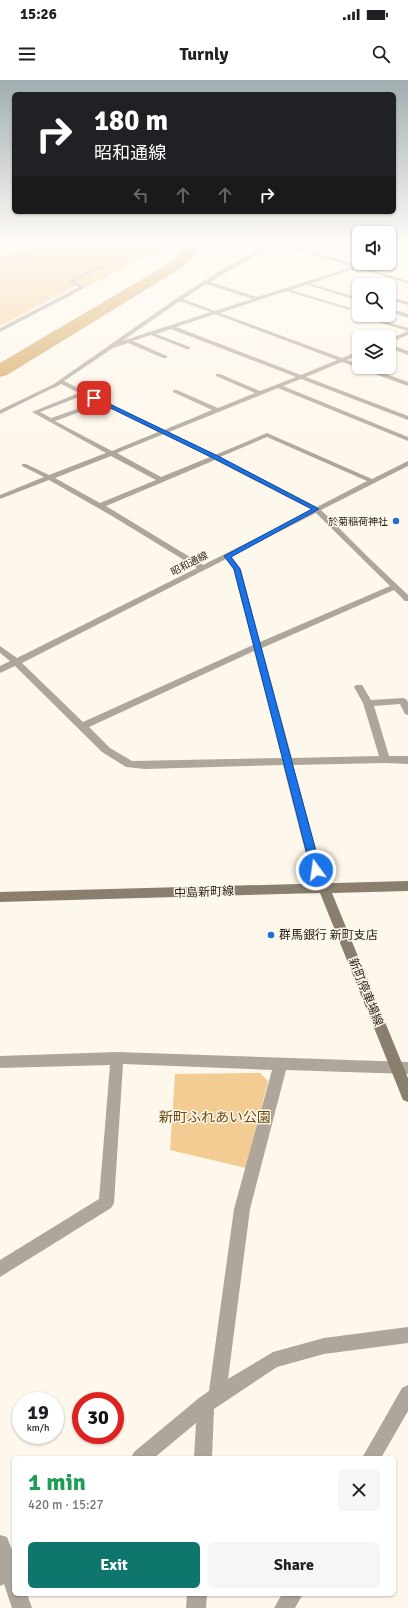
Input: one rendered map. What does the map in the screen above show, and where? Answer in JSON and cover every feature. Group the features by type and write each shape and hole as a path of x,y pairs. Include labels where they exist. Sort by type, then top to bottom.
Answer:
{"main road":[{"name":"中島新町線","path":"0,897 408,886"},
{"name":"新町停車場線","path":"324,888 402,1068 408,1095"}],"street":[{"path":"0,330 30,314"},
{"path":"0,412 61,382 157,314"},
{"path":"110,347 212,314"},
{"path":"220,314 352,364"},
{"path":"383,322 408,330"},
{"path":"172,327 408,418"},
{"path":"396,338 408,333"},
{"path":"152,334 188,348"},
{"path":"129,341 165,357"},
{"path":"396,349 408,353"},
{"path":"0,497 352,356"},
{"path":"381,374 408,384"},
{"path":"218,375 260,393"},
{"path":"61,382 316,509 366,560 408,598"},
{"path":"278,386 408,439"},
{"path":"175,391 217,410"},
{"path":"85,393 35,412 161,480"},
{"path":"51,420 102,402"},
{"path":"100,506 216,458 267,435 372,481"},
{"name":"昭和通線","path":"0,670 408,463"},
{"path":"24,465 49,477 100,506 203,568"},
{"path":"227,556 237,569 256,647 316,870 324,888"},
{"path":"83,726 256,647 395,586"},
{"path":"0,649 16,662 106,750 130,764 145,765 385,759 408,760"},
{"path":"359,687 368,703 385,759"},
{"path":"368,703 403,701 408,712"},
{"path":"0,1062 117,1058 402,1068"},
{"path":"0,1269 106,1204 117,1058"},
{"path":"203,1456 242,1210 281,1063"},
{"path":"142,1456 211,1400 273,1360 324,1346 408,1335"},
{"path":"372,1456 408,1394"},
{"path":"0,1544 9,1574"},
{"path":"18,1596 22,1608"},
{"path":"196,1608 197,1596"},
{"path":"284,1608 292,1596"}],"green space":[{"path":"0,314 22,314 0,326"},
{"name":"新町ふれあい公園","path":"260,1073 268,1081 246,1168 170,1150 175,1074"}],"waterway":[{"path":"0,371 94,314"}],"place":[{"name":"於菊稲荷神社","path":"396,521"},
{"name":"群馬銀行 新町支店","path":"271,935"}],"route":[{"path":"94,398 316,509 227,556 237,569 256,647 316,870"}]}
